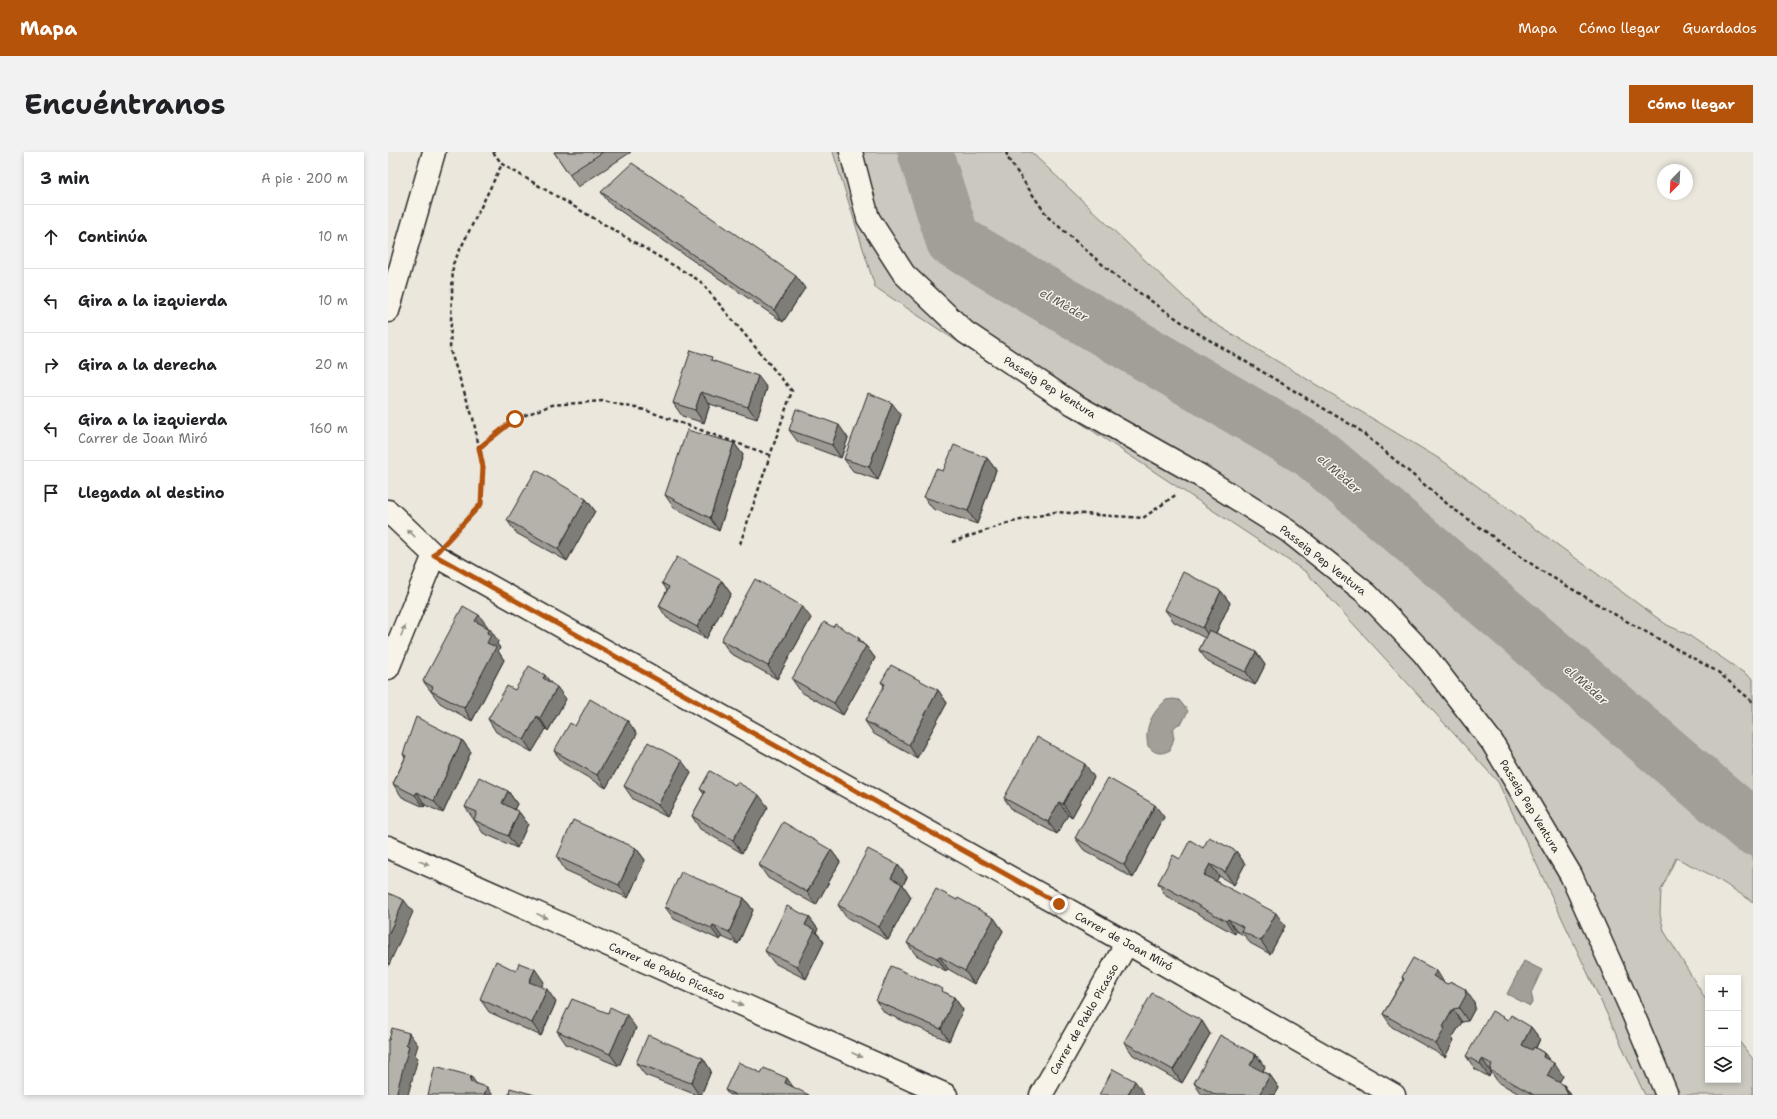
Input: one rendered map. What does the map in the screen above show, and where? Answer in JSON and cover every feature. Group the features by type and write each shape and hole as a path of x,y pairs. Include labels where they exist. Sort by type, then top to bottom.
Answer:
{"street":[{"path":"388,311 434,152"},
{"name":"Passeig Pep Ventura","path":"851,152 868,218 904,274 965,332 1073,404 1199,475 1288,530 1367,594 1424,654 1492,742 1572,875 1632,1009 1667,1095"},
{"name":"Carrer de Joan Miró","path":"388,511 434,555 1127,942 1394,1095"},
{"path":"388,668 434,555"},
{"name":"Carrer de Pablo Picasso","path":"388,847 946,1095"},
{"name":"Carrer de Pablo Picasso","path":"1041,1095 1127,942"}],"path":[{"path":"493,152 502,164 700,282 792,391 740,544"},
{"path":"1006,152 1009,160 1048,217 1118,278 1196,332 1358,429 1451,507 1540,570 1718,672 1753,702"},
{"path":"434,555 481,504 483,467 473,418 450,350 453,264 502,164"},
{"path":"479,448 515,419 552,405 603,401 645,410 770,455"},
{"path":"952,542 1008,523 1055,512 1143,518 1173,498 1199,475"}],"shaded area":[{"path":"833,152 1031,152 1207,319 1443,461 1667,625 1687,634 1753,679 1753,902 1711,875 1676,858 1661,890 1660,914 1664,931 1705,998 1705,1083 1741,1083 1741,1044 1753,1059 1753,1095 1645,1095 1498,782 1306,572 875,287"},
{"path":"1166,700 1179,700 1188,711 1182,723 1174,728 1174,738 1170,750 1164,753 1158,753 1153,751 1148,746 1148,727 1153,715 1161,705"},
{"path":"1524,961 1542,970 1531,993 1533,1001 1530,1006 1507,994"}],"building":[{"path":"554,152 603,152 569,174"},
{"path":"632,163 796,276 774,310 601,192"},
{"path":"691,350 712,357 711,360 758,376 748,407 701,392 695,410 673,403"},
{"path":"868,393 892,403 869,467 844,459"},
{"path":"796,409 839,425 832,445 789,430"},
{"path":"687,430 734,443 710,518 665,495"},
{"path":"954,445 987,458 968,511 924,497 936,469 943,471"},
{"path":"536,470 586,499 558,549 507,520"},
{"path":"677,557 722,581 697,627 659,606 669,587 662,583"},
{"path":"1183,572 1221,591 1203,628 1165,610"},
{"path":"755,579 802,606 768,666 721,640"},
{"path":"463,606 479,615 475,621 490,629 487,633 491,635 487,643 496,647 464,708 431,691 433,687 423,681"},
{"path":"824,622 833,627 835,624 859,638 858,641 866,646 834,703 792,679"},
{"path":"1209,630 1256,652 1246,672 1199,650"},
{"path":"891,665 938,690 909,745 865,721 885,684 881,682"},
{"path":"529,666 545,675 543,678 557,687 540,718 537,716 524,740 488,719 507,686 515,690"},
{"path":"590,699 628,721 597,775 554,751 570,723 575,726"},
{"path":"416,717 462,740 434,801 417,792 415,795 393,784 406,756 403,754"},
{"path":"1037,737 1085,764 1063,804 1059,802 1048,822 1004,798"},
{"path":"648,742 682,761 658,805 624,786"},
{"path":"710,771 735,785 737,782 759,795 733,840 692,816 705,792 700,789"},
{"path":"479,777 508,791 502,803 519,812 508,836 474,820 477,812 465,807"},
{"path":"1108,778 1155,805 1124,865 1075,838"},
{"path":"573,820 636,848 619,885 557,857"},
{"path":"783,822 831,850 807,892 759,865"},
{"path":"1209,837 1236,851 1225,872 1210,864 1204,875 1276,913 1261,941 1241,931 1243,927 1228,919 1226,921 1158,883 1173,855 1180,859 1190,840 1203,848"},
{"path":"868,849 898,865 891,878 902,884 879,927 838,905"},
{"path":"681,872 744,898 729,932 713,925 711,928 665,907"},
{"path":"936,889 957,900 958,898 994,918 965,971 939,956 937,958 907,943"},
{"path":"388,893 404,900 388,935"},
{"path":"787,906 809,917 805,925 815,930 797,966 765,951"},
{"path":"1413,958 1437,971 1433,976 1447,984 1452,982 1465,989 1466,995 1459,1008 1453,1009 1436,1044 1383,1014 1404,979 1402,977"},
{"path":"496,961 516,971 519,963 535,969 529,982 547,989 532,1023 480,999"},
{"path":"891,966 943,989 942,991 954,997 941,1029 876,1001"},
{"path":"1152,993 1202,1021 1173,1070 1124,1042"},
{"path":"572,999 608,1013 610,1007 627,1015 610,1054 557,1031"},
{"path":"1492,1011 1508,1020 1511,1015 1531,1027 1522,1045 1532,1050 1534,1047 1544,1053 1543,1057 1554,1063 1547,1076 1564,1085 1568,1095 1534,1095 1490,1070 1492,1064 1482,1059 1480,1064 1466,1056"},
{"path":"392,1028 409,1033 406,1045 409,1046 396,1095 388,1095 388,1040"},
{"path":"648,1035 703,1058 691,1083 636,1063"},
{"path":"1220,1035 1256,1055 1250,1065 1270,1075 1259,1095 1216,1095 1194,1083"},
{"path":"738,1062 761,1073 764,1068 787,1078 785,1083 809,1095 736,1095 725,1090"},
{"path":"435,1066 471,1076 470,1082 487,1087 484,1095 428,1095"},
{"path":"1113,1069 1135,1081 1128,1094 1130,1095 1099,1095"},
{"path":"510,1088 535,1095 509,1095"}],"waterway":[{"name":"el Mèder","path":"925,152 953,240 1312,451 1753,828"}],"route":[{"path":"515,419 479,448 483,467 481,504 434,555 1059,904"}]}
